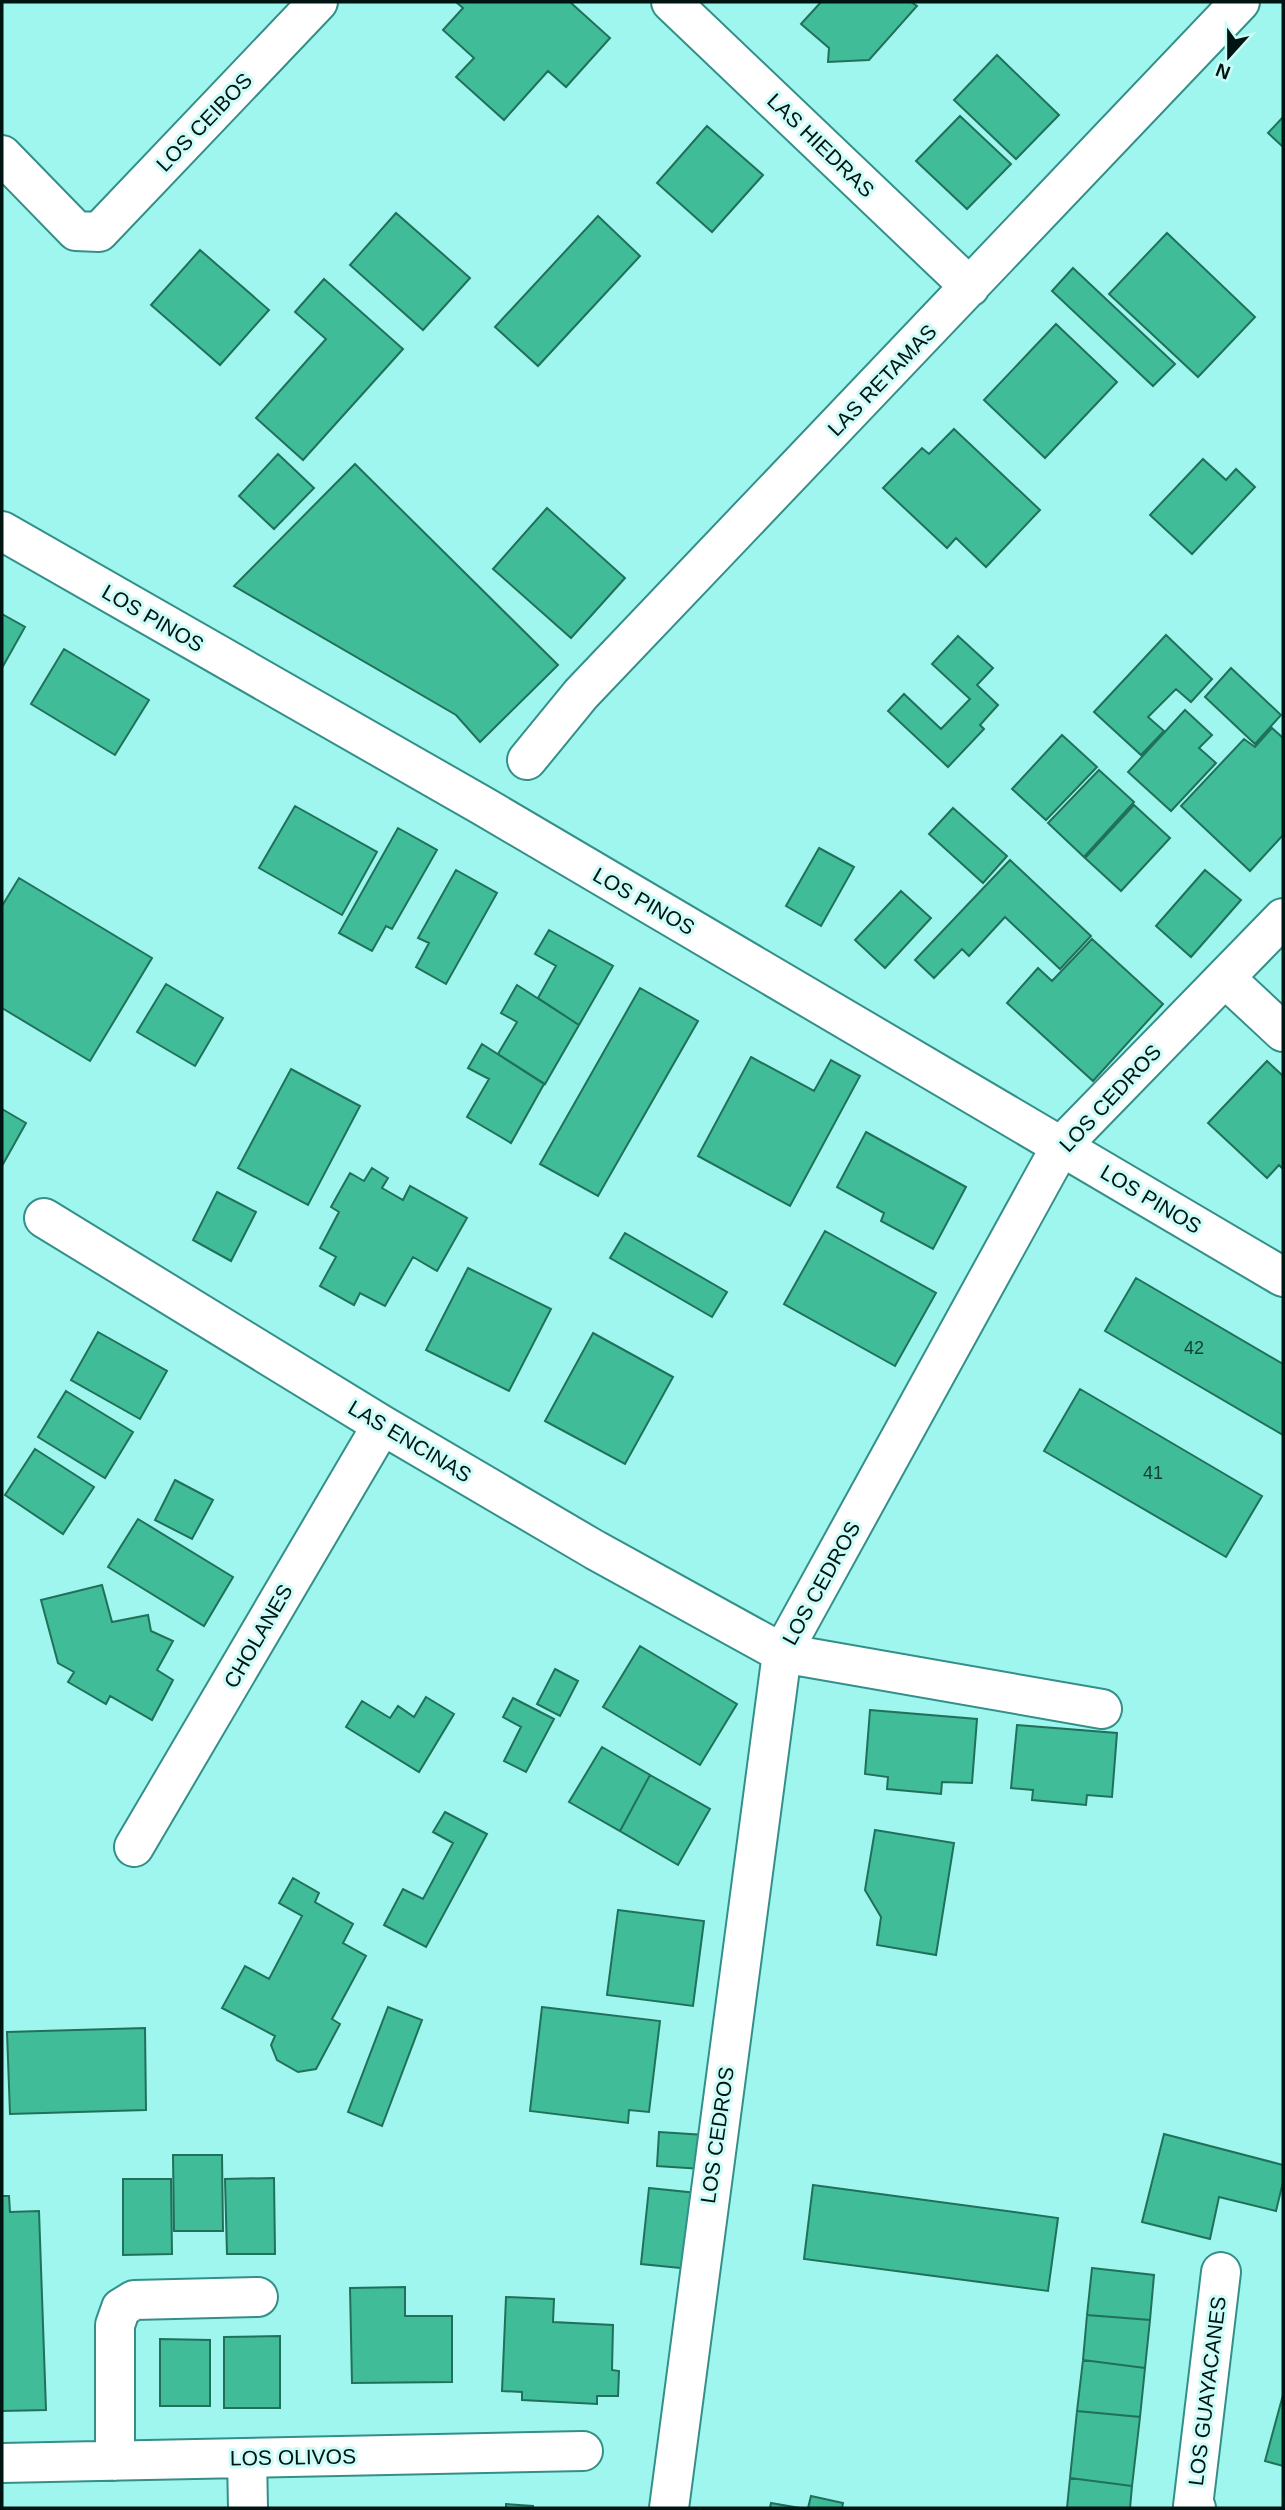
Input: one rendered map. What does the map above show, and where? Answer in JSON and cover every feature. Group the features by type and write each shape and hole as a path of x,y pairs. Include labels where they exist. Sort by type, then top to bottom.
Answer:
{"street":[{"name":"LOS CEIBOS","path":"2,155 76,231 99,232 318,2"},
{"name":"LAS HIEDRAS","path":"671,2 970,287"},
{"name":"LAS RETAMAS","path":"527,760 581,694 1240,2"},
{"name":"LOS PINOS","path":"2,531 483,806 1283,1277"},
{"name":"LOS CEDROS","path":"669,2508 782,1653 1061,1146 1283,918"},
{"path":"1225,978 1283,1032"},
{"name":"LAS ENCINAS","path":"44,1218 382,1425 595,1550 782,1653 1102,1709"},
{"name":"CHOLANES","path":"134,1847 382,1425"},
{"name":"LOS GUAYACANES","path":"1196,2508 1193,2506 1221,2272"},
{"path":"115,2461 115,2325 121,2308 134,2300 258,2297"},
{"name":"LOS OLIVOS","path":"2,2463 583,2451"},
{"path":"247,2458 248,2508"}],"building":[{"path":"456,2 570,2 610,38 566,87 548,71 504,120 456,77 474,58 443,30 463,8"},
{"path":"821,2 911,2 917,6 869,60 828,62 829,48 801,24"},
{"path":"997,55 1059,115 1016,159 954,100"},
{"path":"960,116 1011,164 967,209 916,161"},
{"path":"1283,117 1283,147 1268,133"},
{"path":"707,126 763,175 712,232 657,183"},
{"path":"396,213 470,278 423,330 350,265"},
{"path":"598,216 640,256 538,366 495,327"},
{"path":"1167,233 1255,317 1198,377 1109,294"},
{"path":"200,250 269,310 220,365 151,305"},
{"path":"1073,268 1175,364 1153,386 1052,291"},
{"path":"324,279 403,349 303,460 256,418 326,339 295,312"},
{"path":"1056,324 1117,382 1045,458 984,400"},
{"path":"954,429 1040,510 986,567 956,538 947,548 883,488 922,448 929,454"},
{"path":"278,454 314,488 274,529 239,496"},
{"path":"1203,459 1226,480 1236,469 1255,487 1192,554 1150,515"},
{"path":"355,464 558,665 480,742 456,715 234,586"},
{"path":"547,508 625,578 571,638 493,569"},
{"path":"2,614 25,627 2,668"},
{"path":"1166,635 1212,679 1191,702 1176,689 1148,717 1164,731 1141,755 1094,712"},
{"path":"958,636 993,668 977,685 998,705 980,725 984,729 948,767 888,711 904,694 941,729 970,699 932,664"},
{"path":"64,649 149,700 115,755 31,704"},
{"path":"1231,668 1281,715 1255,744 1205,697"},
{"path":"1185,710 1212,735 1199,748 1216,763 1171,811 1128,772"},
{"path":"1272,728 1283,738 1283,835 1250,871 1181,806 1244,739 1255,747"},
{"path":"1062,735 1097,767 1046,820 1012,789"},
{"path":"1099,770 1134,802 1084,857 1048,823"},
{"path":"1134,805 1170,838 1121,891 1085,858"},
{"path":"295,806 377,852 342,915 259,868"},
{"path":"953,808 1007,856 983,883 929,834"},
{"path":"398,828 437,850 392,929 386,926 372,951 339,933"},
{"path":"819,848 854,867 821,926 786,906"},
{"path":"1010,860 1091,936 1060,969 1005,917 969,956 962,949 934,978 915,960"},
{"path":"456,870 497,893 446,984 416,967 429,943 418,938"},
{"path":"1205,870 1241,900 1191,957 1156,926"},
{"path":"19,878 152,958 90,1061 2,1008 2,906"},
{"path":"901,891 931,918 885,968 855,940"},
{"path":"549,930 613,966 579,1025 538,998 556,966 535,954"},
{"path":"1092,939 1163,1004 1093,1081 1007,1003 1038,968 1052,981"},
{"path":"166,984 223,1018 195,1066 137,1032"},
{"path":"517,985 579,1025 545,1084 498,1054 517,1022 501,1013"},
{"path":"640,988 698,1021 598,1196 540,1164"},
{"path":"482,1044 544,1084 511,1143 467,1117 489,1079 468,1068"},
{"path":"751,1057 814,1091 831,1060 860,1076 790,1206 698,1156"},
{"path":"1267,1061 1283,1076 1283,1169 1279,1165 1267,1178 1208,1123"},
{"path":"291,1069 360,1106 308,1205 238,1168"},
{"path":"2,1109 26,1123 2,1166"},
{"path":"866,1132 966,1187 933,1249 881,1221 884,1213 837,1187"},
{"path":"372,1168 388,1178 382,1188 403,1200 410,1186 467,1218 437,1271 413,1257 385,1306 360,1293 354,1305 320,1286 336,1257 320,1248 339,1212 331,1207 350,1173 364,1181"},
{"path":"217,1192 256,1212 231,1261 193,1240"},
{"path":"825,1231 936,1293 895,1366 784,1304"},
{"path":"625,1233 727,1292 712,1317 610,1258"},
{"path":"468,1268 551,1309 509,1391 426,1350"},
{"path":"1136,1278 1283,1364 1283,1435 1105,1331"},
{"path":"98,1332 167,1371 140,1419 71,1380"},
{"path":"593,1333 673,1377 625,1464 545,1421"},
{"path":"1080,1389 1262,1496 1226,1557 1044,1451"},
{"path":"66,1391 133,1432 105,1478 38,1437"},
{"path":"35,1449 94,1487 63,1534 5,1495"},
{"path":"175,1480 213,1500 192,1539 155,1520"},
{"path":"138,1519 233,1577 204,1626 108,1567"},
{"path":"102,1585 112,1622 148,1615 151,1631 173,1641 157,1670 173,1680 152,1720 110,1696 106,1704 68,1682 74,1672 58,1663 41,1600"},
{"path":"640,1646 737,1704 700,1765 603,1707"},
{"path":"555,1669 578,1681 560,1716 537,1704"},
{"path":"426,1697 454,1714 419,1772 346,1727 362,1701 390,1718 398,1706 414,1717"},
{"path":"513,1698 554,1719 526,1772 504,1761 521,1727 503,1717"},
{"path":"870,1710 977,1719 972,1783 942,1782 941,1794 887,1789 888,1777 865,1774"},
{"path":"1017,1725 1117,1733 1112,1797 1087,1795 1086,1805 1032,1800 1033,1790 1011,1788"},
{"path":"602,1747 650,1775 620,1831 569,1802"},
{"path":"650,1775 710,1809 678,1865 620,1831"},
{"path":"445,1812 487,1834 426,1947 384,1925 403,1889 423,1899 453,1843 433,1832"},
{"path":"875,1830 954,1843 936,1955 877,1945 881,1917 865,1890"},
{"path":"293,1878 319,1893 315,1902 353,1924 343,1943 366,1956 332,2019 340,2024 316,2069 298,2072 277,2060 271,2045 275,2036 222,2008 245,1966 269,1979 302,1916 279,1903"},
{"path":"618,1910 704,1921 693,2006 607,1995"},
{"path":"388,2007 422,2020 382,2126 348,2112"},
{"path":"542,2007 660,2021 649,2112 629,2110 628,2123 530,2111"},
{"path":"145,2028 146,2110 10,2114 7,2032"},
{"path":"659,2132 705,2135 702,2169 657,2166"},
{"path":"1164,2134 1283,2165 1283,2182 1276,2211 1219,2197 1210,2239 1142,2222"},
{"path":"173,2155 222,2155 223,2231 174,2231"},
{"path":"274,2178 275,2254 227,2254 225,2179"},
{"path":"123,2179 171,2179 172,2254 123,2255"},
{"path":"813,2185 1058,2218 1048,2291 804,2259"},
{"path":"649,2188 697,2193 690,2269 641,2264"},
{"path":"2,2196 9,2196 10,2212 39,2211 46,2410 2,2411"},
{"path":"1092,2268 1154,2275 1150,2320 1087,2315"},
{"path":"405,2287 405,2316 452,2316 452,2382 352,2383 350,2288"},
{"path":"506,2297 554,2299 553,2322 613,2325 612,2370 619,2371 618,2396 597,2396 597,2404 522,2400 522,2392 502,2391"},
{"path":"1087,2315 1150,2320 1145,2368 1083,2360"},
{"path":"280,2336 280,2408 224,2408 224,2337"},
{"path":"160,2339 210,2340 210,2406 160,2406"},
{"path":"1083,2360 1145,2368 1140,2417 1077,2411"},
{"path":"1283,2395 1283,2466 1265,2461"},
{"path":"1077,2411 1140,2417 1132,2486 1070,2478"},
{"path":"1070,2478 1132,2486 1130,2508 1067,2508"},
{"path":"811,2496 843,2503 842,2508 808,2508"},
{"path":"771,2503 800,2508 770,2508"},
{"path":"506,2504 533,2506 533,2508 506,2508"}]}
